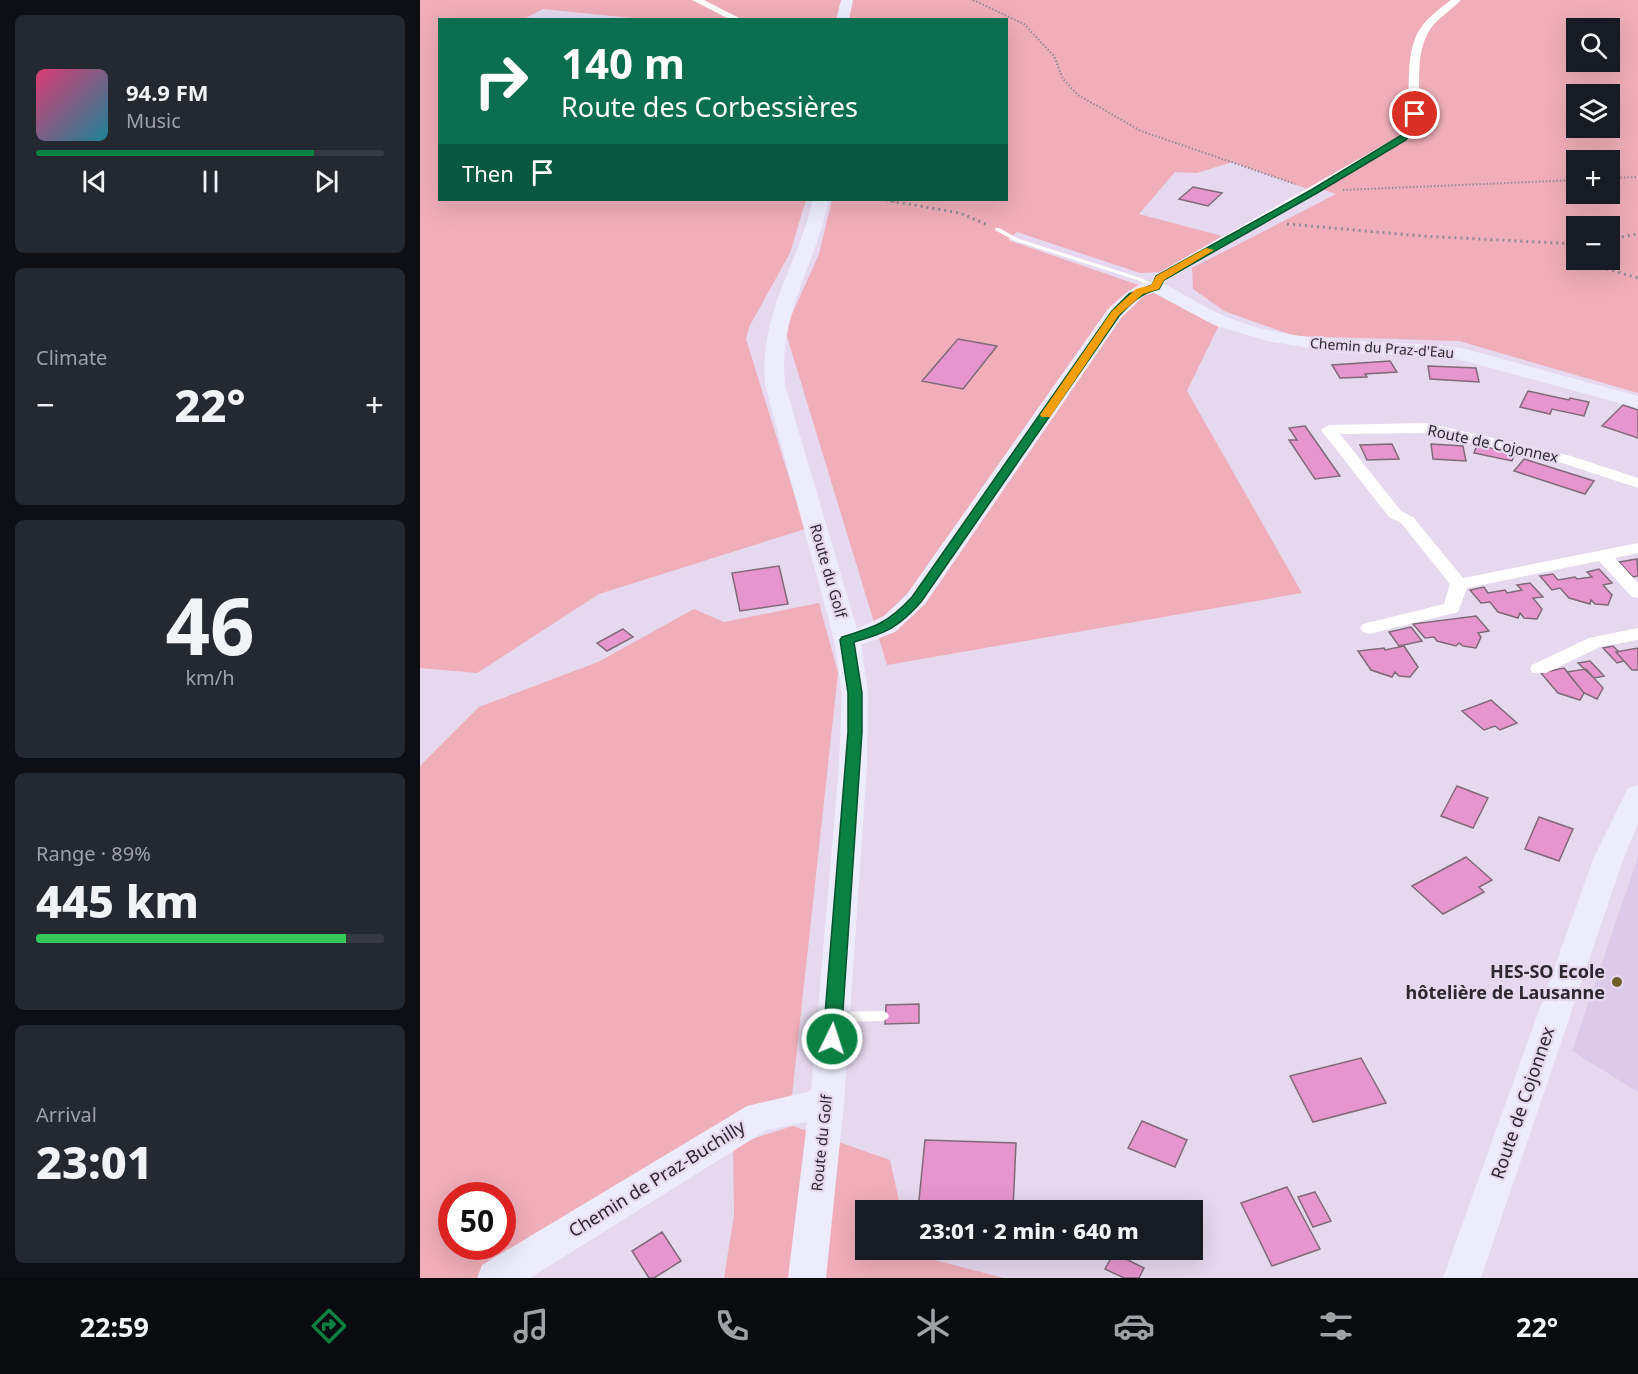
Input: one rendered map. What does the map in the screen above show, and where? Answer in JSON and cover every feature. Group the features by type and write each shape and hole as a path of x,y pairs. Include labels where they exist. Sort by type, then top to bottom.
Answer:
{"street":[{"path":"697,0 735,18"},
{"path":"842,18 847,0"},
{"path":"847,640 880,630 900,618 916,599 1115,313 1139,291 1156,287 1159,279 1403,138 1415,114 1417,44 1430,22 1456,0"},
{"name":"Route du Golf","path":"807,1278 827,1103 855,732 855,693 847,640 772,369 774,337 779,316 814,231 821,201"},
{"name":"Chemin du Praz-d'Eau","path":"1156,287 1221,321 1267,334 1340,347 1455,352 1638,402"},
{"name":"Route de Cojonnex","path":"1459,584 1407,520 1395,514 1329,430 1427,428 1566,459 1638,483"},
{"path":"1369,628 1452,609 1459,584 1638,548"},
{"path":"1603,555 1638,592"},
{"path":"1539,669 1595,642 1638,634"},
{"name":"Route de Cojonnex","path":"1462,1278 1609,857 1624,820 1638,795"},
{"name":"Chemin de Praz-Buchilly","path":"496,1278 759,1117 827,1103"}],"lane":[{"name":"Chemin du Praz-d'Eau","path":"997,229 1017,240 1139,279 1156,287"},
{"path":"833,1017 883,1016"}],"path":[{"path":"973,0 1024,24 1054,56 1063,79 1078,95 1141,131 1314,191 1566,180"},
{"path":"1620,178 1638,177"},
{"path":"889,201 960,213 997,229"},
{"path":"1259,221 1422,236 1566,245"},
{"path":"1620,237 1638,234"},
{"path":"1610,270 1638,278"}],"shaded area":[{"path":"420,0 1638,0 1638,393 1459,341 1295,336 1224,311 1193,289 1192,268 1336,194 1313,186 1308,189 1232,162 1197,173 1175,172 1139,214 1222,236 1160,272 1140,273 1017,232 1008,240 1150,289 1219,325 1187,391 1302,593 887,665 785,330 819,254 832,201 1008,201 1008,18 631,18 543,9 526,18 438,18 438,201 806,201 790,253 749,327 746,339 805,529 599,594 477,673 420,668"},
{"path":"819,603 838,673 792,1095 509,1278 420,1278 420,766 479,707 598,662 694,609 724,622"},
{"name":"HES-SO Ecole hôtelière de Lausanne","path":"1638,857 1638,1092 1572,1051"},
{"path":"793,1126 890,1160 899,1200 855,1200 855,1260 934,1260 1004,1278 724,1278 734,1215 733,1145"}],"building":[{"path":"1193,187 1222,193 1208,206 1179,199"},
{"path":"958,339 997,346 963,389 922,381"},
{"path":"1390,361 1397,372 1365,374 1367,377 1340,378 1332,365"},
{"path":"1428,366 1476,368 1479,382 1430,379"},
{"path":"1528,391 1589,402 1584,416 1552,409 1550,414 1520,407"},
{"path":"1623,405 1638,410 1638,438 1602,426"},
{"path":"1305,426 1340,476 1315,479 1289,440 1297,440 1289,428"},
{"path":"1392,444 1399,459 1367,460 1360,445"},
{"path":"1431,444 1463,446 1466,461 1433,459"},
{"path":"1477,445 1515,453 1512,461 1474,453"},
{"path":"1524,459 1594,481 1585,494 1514,471"},
{"path":"1637,559 1638,576 1633,577 1619,562"},
{"path":"779,566 788,604 740,611 732,573"},
{"path":"1599,569 1612,583 1603,585 1612,595 1608,605 1595,604 1591,600 1590,604 1569,598 1560,588 1552,590 1540,576 1553,574 1558,580 1575,577 1577,579 1592,577 1587,572"},
{"path":"1530,583 1543,597 1533,598 1542,609 1537,619 1524,618 1520,613 1518,618 1498,612 1490,602 1481,603 1470,590 1484,587 1488,593 1505,590 1507,593 1522,590 1517,585"},
{"path":"1476,616 1489,631 1478,633 1481,637 1476,648 1459,643 1456,646 1437,641 1434,637 1425,638 1413,624"},
{"path":"1411,627 1422,641 1399,646 1389,632"},
{"path":"623,629 633,637 607,651 597,643"},
{"path":"1404,646 1418,667 1410,677 1399,676 1395,672 1392,677 1371,670 1358,651 1384,648 1385,650"},
{"path":"1613,646 1624,661 1617,663 1603,648"},
{"path":"1638,648 1638,670 1632,670 1616,652"},
{"path":"1590,661 1604,676 1594,678 1578,663"},
{"path":"1564,668 1584,693 1580,700 1558,693 1541,673"},
{"path":"1586,669 1603,688 1597,699 1584,693 1567,672"},
{"path":"1491,700 1517,723 1500,730 1495,726 1484,730 1462,711"},
{"path":"1457,786 1488,798 1473,828 1441,816"},
{"path":"1539,817 1573,829 1559,861 1525,849"},
{"path":"1466,857 1492,880 1479,887 1484,892 1443,914 1412,886"},
{"path":"919,1004 919,1023 885,1024 886,1005"},
{"path":"1361,1058 1386,1103 1313,1122 1290,1076"},
{"path":"1142,1121 1187,1140 1175,1167 1128,1148"},
{"path":"925,1140 1016,1143 1013,1200 919,1200"},
{"path":"1287,1187 1320,1249 1272,1266 1241,1203"},
{"path":"1315,1192 1331,1221 1313,1227 1298,1197"},
{"path":"662,1232 681,1261 654,1278 649,1278 632,1251"},
{"path":"1110,1260 1128,1260 1144,1268 1139,1278 1124,1278 1105,1269"}],"slow traffic":[{"path":"1046,415 1115,313 1139,291 1156,287 1159,279 1209,250"}],"place":[{"name":"HES-SO Ecole hôtelière de Lausanne","path":"1617,982"}],"route":[{"path":"832,1039 855,732 855,693 847,640 880,630 900,618 916,599 1115,313 1132,296 1139,291 1156,287 1159,279 1403,138 1415,114"}]}
